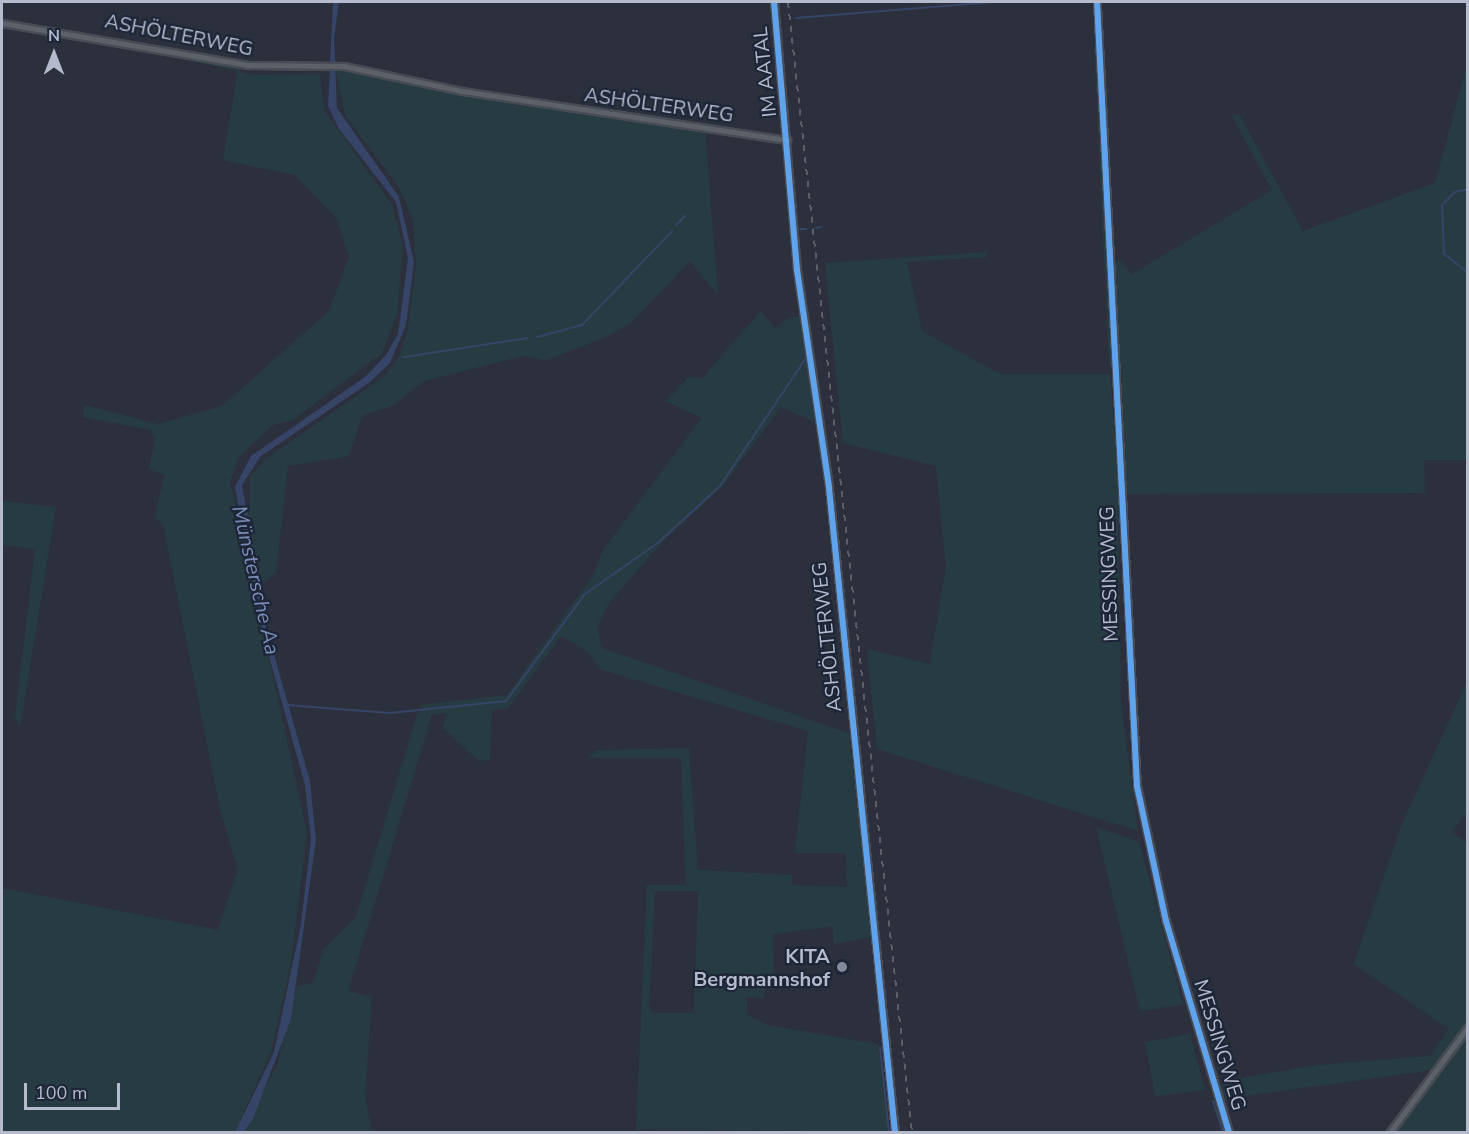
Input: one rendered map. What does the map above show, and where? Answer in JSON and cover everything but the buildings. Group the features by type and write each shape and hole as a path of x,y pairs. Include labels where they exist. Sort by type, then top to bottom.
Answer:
{"street":[{"name":"IM AATAL","path":"774,2 787,140"},
{"name":"MESSINGWEG","path":"1097,2 1137,786 1166,921 1229,1132"},
{"name":"ASHÖLTERWEG","path":"2,23 249,65 340,66 485,94 787,140 895,1132"},
{"path":"1390,1132 1467,1027"}],"shaded area":[{"path":"1092,2 1110,261 1120,261 1132,274 1272,190 1232,116 1239,114 1303,231 1435,183 1467,65 1467,460 1424,460 1425,493 1118,494 1121,704 1138,831 877,749 867,649 930,664 946,567 936,466 843,443 825,263 987,252 987,257 907,262 922,331 1000,374 1110,374 1115,437 1124,438 1121,367 1109,364"},
{"path":"90,39 241,65 239,71 253,75 320,74 324,110 392,205 403,247 397,314 382,353 293,420 273,425 239,457 230,482 307,832 291,963 271,1052 235,1132 2,1132 2,888 218,930 238,869 220,809 163,525 155,517 164,475 149,469 155,439 151,430 83,417 84,405 158,424 222,406 329,311 349,257 337,219 295,175 223,160 238,71"},
{"path":"335,68 463,95 705,131 718,295 690,261 633,321 609,336 547,360 523,356 424,381 394,405 362,416 349,456 288,466 276,572 260,587 243,506 250,510 250,476 266,459 385,376 400,355 408,327 416,266 413,220 399,187 346,117"},
{"path":"761,311 775,328 790,317 805,317 817,423 781,407 722,487 664,540 609,603 597,627 602,648 849,733 872,937 834,944 832,927 773,934 774,987 765,987 764,998 747,997 747,1014 767,1025 878,1044 889,1132 636,1129 647,885 686,885 681,758 589,758 596,750 689,748 698,870 792,875 792,885 847,887 846,853 795,853 808,731 602,670 585,650 561,636 508,708 492,710 490,760 479,761 443,728 446,713 432,715 348,991 372,997 365,1097 372,1132 243,1132 277,1065 297,986 313,983 323,950 356,917 420,705 507,695 592,577 604,549 702,418 666,401 689,377 702,378","holes":["655,891 698,891 694,1013 652,1013 649,1006"]},
{"path":"2,501 56,507 20,727 15,717 35,549 2,545"},
{"path":"1467,682 1467,812 1452,832 1467,843 1467,1027 1442,1062 1427,1071 1222,1099 1223,1081 1317,1065 1430,1056 1449,1029 1354,964 1401,826"},
{"path":"1096,827 1139,842 1183,1005 1140,1011"},
{"path":"1467,1033 1467,1132 1393,1132 1438,1070"},
{"path":"1190,1034 1205,1090 1155,1096 1145,1042"}],"water":[{"name":"Münstersche Aa","path":"333,2 339,2 334,39 337,108 399,197 414,262 406,325 390,363 369,383 261,456 242,485 271,644 310,781 316,840 291,1019 253,1119 243,1132 235,1132 274,1052 301,924 311,839 305,785 265,642 235,487 251,456 365,377 386,355 398,334 408,258 396,202 339,129 328,106"}],"waterway":[{"path":"796,18 994,2"},
{"path":"1468,92 1468,128"},
{"path":"1468,189 1455,192 1442,205 1444,254 1468,273"},
{"path":"676,225 685,216"},
{"path":"816,228 821,227"},
{"path":"800,229 806,229"},
{"path":"537,337 582,325 672,231"},
{"path":"404,357 528,338"},
{"path":"287,705 390,713 506,701 585,594 659,542 720,486 806,358"},
{"path":"880,1048 889,1132"},
{"path":"1213,1101 1223,1132"}],"railway":[{"path":"788,2 912,1132"}],"cycle path":[{"path":"774,2 797,270 829,488 895,1132"},
{"path":"1097,2 1137,786 1166,921 1229,1132"}],"place":[{"name":"KITA Bergmannshof","path":"842,967"}]}
